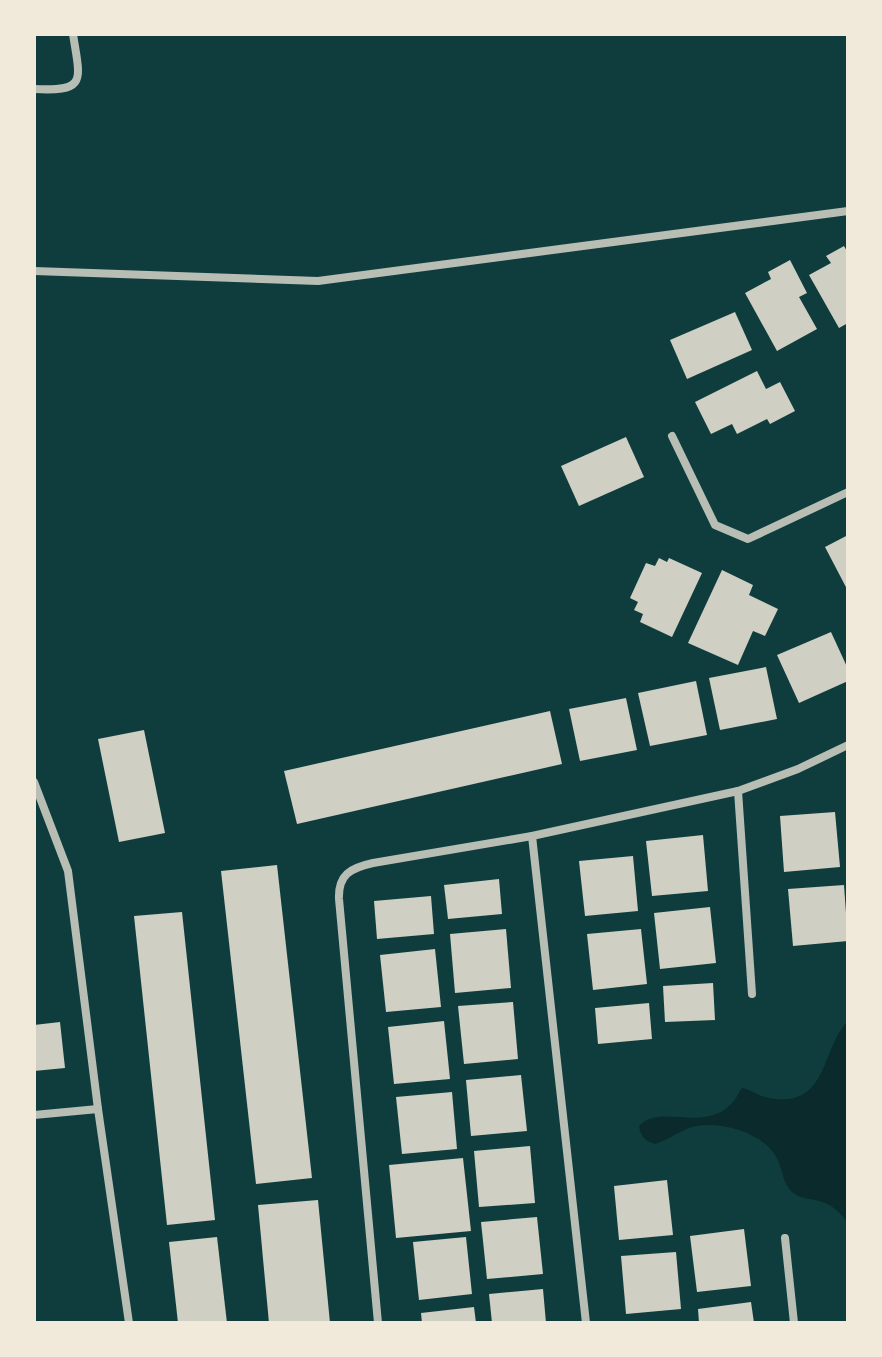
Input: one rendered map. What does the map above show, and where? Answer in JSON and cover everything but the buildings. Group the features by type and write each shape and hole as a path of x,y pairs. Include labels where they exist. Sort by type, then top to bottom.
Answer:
{"street":[{"path":"34,89 63,90 75,84 79,74 73,34"},
{"path":"34,271 318,281 848,211"},
{"path":"672,436 715,525 748,539 848,492"},
{"path":"378,1323 339,899 341,880 360,866 532,836 738,791 798,769 848,745"},
{"path":"34,782 68,871 129,1323"},
{"path":"738,791 752,994"},
{"path":"532,836 586,1323"},
{"path":"34,1115 98,1109"},
{"path":"785,1238 794,1323"}],"water":[{"path":"848,1021 848,1223 829,1205 790,1190 775,1155 759,1139 748,1134 711,1125 689,1128 655,1144 642,1136 639,1126 648,1120 658,1117 696,1118 720,1112 733,1102 742,1088 765,1097 786,1099 801,1095 812,1087 820,1075 839,1033"}]}
